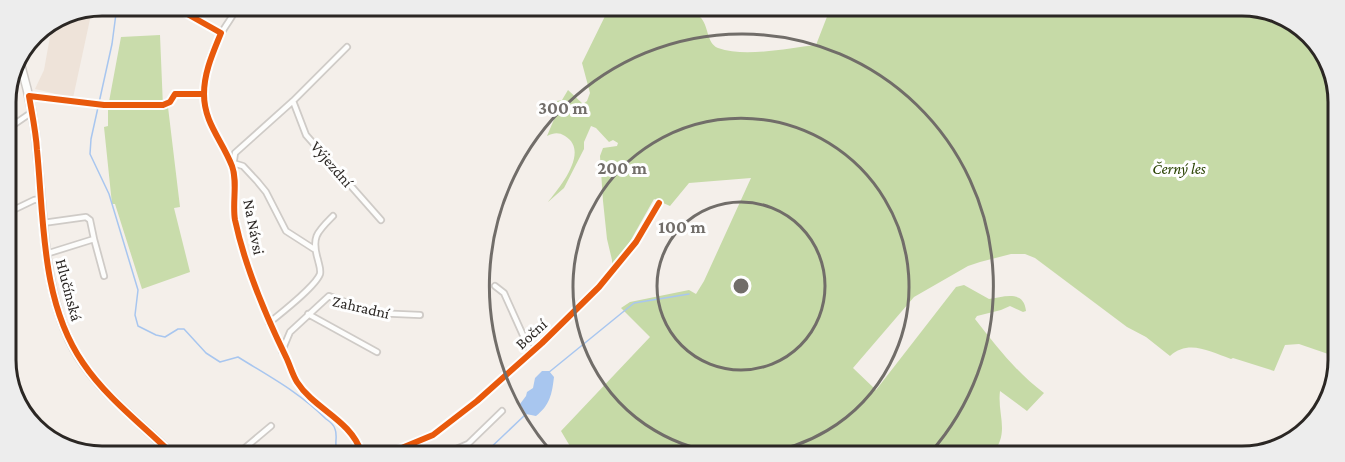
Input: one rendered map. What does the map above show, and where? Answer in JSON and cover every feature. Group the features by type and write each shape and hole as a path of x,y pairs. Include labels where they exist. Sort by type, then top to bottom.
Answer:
{"street":[{"path":"191,16 221,33"},
{"name":"Na Návsi","path":"233,16 221,33 207,73 205,106 208,122 233,165 235,218 243,253 269,323 296,380 305,394 351,433 359,446"},
{"path":"314,249 286,231 266,192 243,166 233,165 235,153 293,101 347,47"},
{"name":"Hlučínská","path":"22,71 32,112 46,254 60,312 77,354 104,389 163,446"},
{"name":"Výjezdní","path":"293,101 306,135 381,220"},
{"path":"17,122 32,112"},
{"path":"17,208 41,199"},
{"name":"Boční","path":"407,446 433,435 477,401 531,353 598,287 636,242 659,203"},
{"path":"269,323 319,277 321,270 314,249 316,234 333,216"},
{"path":"43,223 88,218 104,276"},
{"path":"46,254 94,239"},
{"name":"Boční","path":"495,286 504,293 531,353"},
{"path":"504,293 510,288"},
{"name":"Zahradní","path":"282,351 290,332 330,296 375,313 420,315"},
{"name":"Zahradní","path":"308,314 377,352"},
{"path":"464,446 501,411"},
{"path":"247,446 271,426"}],"shaded area":[{"path":"90,17 73,98 35,89 44,70 50,35 75,21"}],"green space":[{"name":"Černý les","path":"605,16 698,16 703,20 714,46 741,52 816,45 827,16 1243,16 1276,23 1286,28 1307,46 1320,64 1327,86 1328,354 1299,344 1285,345 1274,371 1200,348 1185,348 1170,356 1035,258 1025,254 1011,254 968,266 914,297 853,368 876,390 956,287 964,285 989,299 1017,297 1024,304 1026,311 1023,312 1010,306 977,316 975,319 1015,367 1044,393 1027,411 1000,391 1002,432 998,445 570,446 561,431 650,337 621,308 630,302 689,290 696,294 751,178 689,183 670,206 654,199 614,270 607,239 600,156 603,148 617,146 618,143 613,140 609,142 596,128 591,126 584,142 584,149 564,188 548,202 570,169 575,151 572,143 565,136 556,133 547,136 555,117 557,101 562,100 568,90 583,104 587,101 590,93 582,63"},
{"path":"160,35 163,107 168,107 180,207 174,208 190,272 142,289 115,204 112,204 104,127 108,126 108,107 121,37"}],"water":[{"path":"542,371 549,371 554,377 550,399 536,416 526,414 520,404 527,392 533,388 535,378"}],"waterway":[{"path":"116,16 90,154 109,194 138,290 135,315 138,326 165,337 178,329 184,329 206,353 220,362 238,357 273,378 333,425 336,432 336,446"},
{"path":"548,373 634,303 689,294"},
{"path":"493,446 526,414"}],"cycle path":[{"path":"191,16 221,33 207,70 204,86 205,104 210,123 234,172 235,220 244,255 263,307 297,382 313,400 349,431 358,446"},
{"path":"164,446 92,375 69,339 59,314 47,260 34,123 29,96 104,105 163,105 170,102 175,94 204,94"},
{"path":"407,446 433,435 477,401 542,343 599,287 636,242 659,203"}]}
